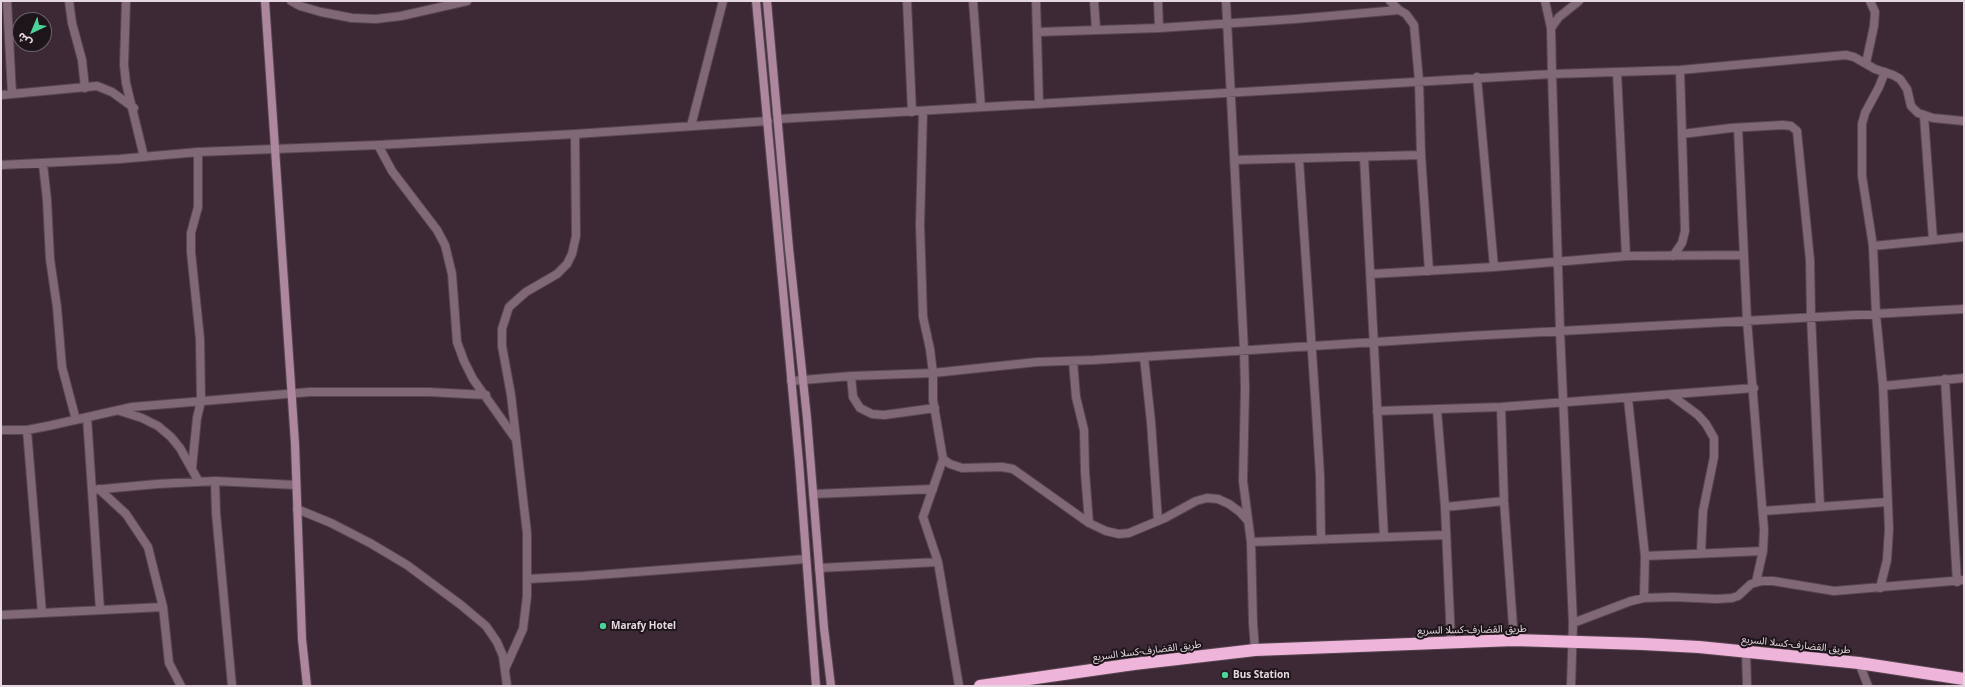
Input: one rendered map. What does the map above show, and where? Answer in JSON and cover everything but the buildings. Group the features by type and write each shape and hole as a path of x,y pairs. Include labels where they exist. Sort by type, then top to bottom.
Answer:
{"highway":[{"name":"طريق القضارف-كسلا السريع","path":"980,686 1004,684 1134,664 1255,650 1451,641 1514,640 1643,644 1746,652 1859,663 1957,681"}],"main road":[{"path":"265,1 276,148 291,395 302,639 307,686"},
{"path":"756,1 791,381 816,686"},
{"path":"767,1 788,248 803,380 831,686"}],"street":[{"path":"7,1 12,94"},
{"path":"69,1 72,23 82,60 85,88"},
{"path":"126,1 124,65 126,83 134,108 144,157"},
{"path":"291,1 300,6 322,12 352,18 376,19 401,16 466,1"},
{"path":"691,126 722,1"},
{"path":"907,1 912,112"},
{"path":"973,1 981,107"},
{"path":"1036,1 1039,104"},
{"path":"1094,1 1096,29"},
{"path":"1158,1 1159,28"},
{"path":"1226,1 1244,350 1245,389 1242,457 1245,504 1251,542 1255,650"},
{"path":"1390,1 1406,14 1414,25 1419,81 1429,271"},
{"path":"1546,1 1551,28 1560,331 1573,624 1571,686"},
{"path":"1551,28 1559,17 1579,1"},
{"path":"1866,64 1874,26 1875,12 1870,1"},
{"path":"1037,32 1159,28 1400,10"},
{"path":"778,119 1419,81 1552,74 1680,70 1846,55 1893,75 1904,84 1910,106 1924,116 1940,119 1964,120"},
{"path":"1673,256 1682,243 1685,231 1680,70"},
{"path":"1880,588 1887,560 1889,529 1883,386 1876,314 1873,246 1862,176 1862,124 1865,113 1880,86 1885,72"},
{"path":"1617,73 1626,256"},
{"path":"1477,78 1494,267"},
{"path":"1,95 97,86 105,88 134,108"},
{"path":"923,111 920,225 923,317 933,373 935,408 943,459 923,517 938,562 959,686"},
{"path":"1924,116 1933,240"},
{"path":"1,165 43,164 198,152 378,145 576,134 768,121"},
{"path":"1682,134 1783,125 1791,126 1797,131 1810,260 1811,316 1820,507"},
{"path":"1738,128 1747,320 1754,388 1763,511 1763,550 1756,582"},
{"path":"505,669 523,629 527,579 527,533 516,440 502,346 502,329 509,307 526,292 557,274 567,264 572,254 576,236 576,134"},
{"path":"378,145 392,171 437,230 444,245 452,274 457,342 464,361 474,379 516,440"},
{"path":"192,468 197,418 201,401 200,340 191,252 192,233 198,207 198,152"},
{"path":"1234,160 1422,155"},
{"path":"1364,157 1384,537"},
{"path":"1299,159 1320,475 1321,539"},
{"path":"43,164 47,200 50,260 58,313 62,367 76,420"},
{"path":"1873,246 1964,238"},
{"path":"1371,274 1559,263 1626,256 1744,256"},
{"path":"791,381 851,376 933,373 1037,362 1144,357 1811,316 1964,309"},
{"path":"1144,357 1151,422 1158,521"},
{"path":"1073,361 1076,397 1084,430 1085,472 1089,523"},
{"path":"851,376 852,397 860,408 872,414 884,415 935,408"},
{"path":"1883,386 1964,378"},
{"path":"1573,624 1631,601 1644,598 1732,598 1756,582 1774,581 1834,591 1961,581 1946,379"},
{"path":"1377,411 1501,407 1628,399 1754,388"},
{"path":"1,430 28,430 118,410 201,401 291,395 310,392 430,392 486,395"},
{"path":"1671,395 1698,414 1714,438 1714,457 1703,511 1702,553"},
{"path":"1628,399 1645,556 1644,598"},
{"path":"1501,407 1504,501 1514,640"},
{"path":"118,410 142,418 158,426 171,437 192,468 199,482"},
{"path":"1437,410 1445,507 1451,641"},
{"path":"87,417 96,490 100,610"},
{"path":"28,430 42,613"},
{"path":"943,459 950,464 962,468 1002,467 1012,469 1089,523 1106,531 1119,534 1129,533 1158,521 1196,501 1207,498 1218,499 1229,504 1240,512 1248,522"},
{"path":"96,490 215,481 296,485"},
{"path":"215,481 216,521 232,686"},
{"path":"813,494 933,489"},
{"path":"96,490 126,514 148,547 163,607 169,663 181,686"},
{"path":"1445,507 1504,501"},
{"path":"1763,511 1887,502"},
{"path":"297,509 331,523 370,543 438,586 486,626 497,642 503,656 507,686"},
{"path":"1251,542 1446,535"},
{"path":"1645,556 1763,550"},
{"path":"527,579 591,576 806,559"},
{"path":"819,568 938,562"},
{"path":"1,615 163,607"},
{"path":"1746,652 1747,686"},
{"path":"1859,663 1868,686"}],"place":[{"name":"Marafy Hotel","path":"603,626"},
{"name":"Bus Station","path":"1225,675"}]}
